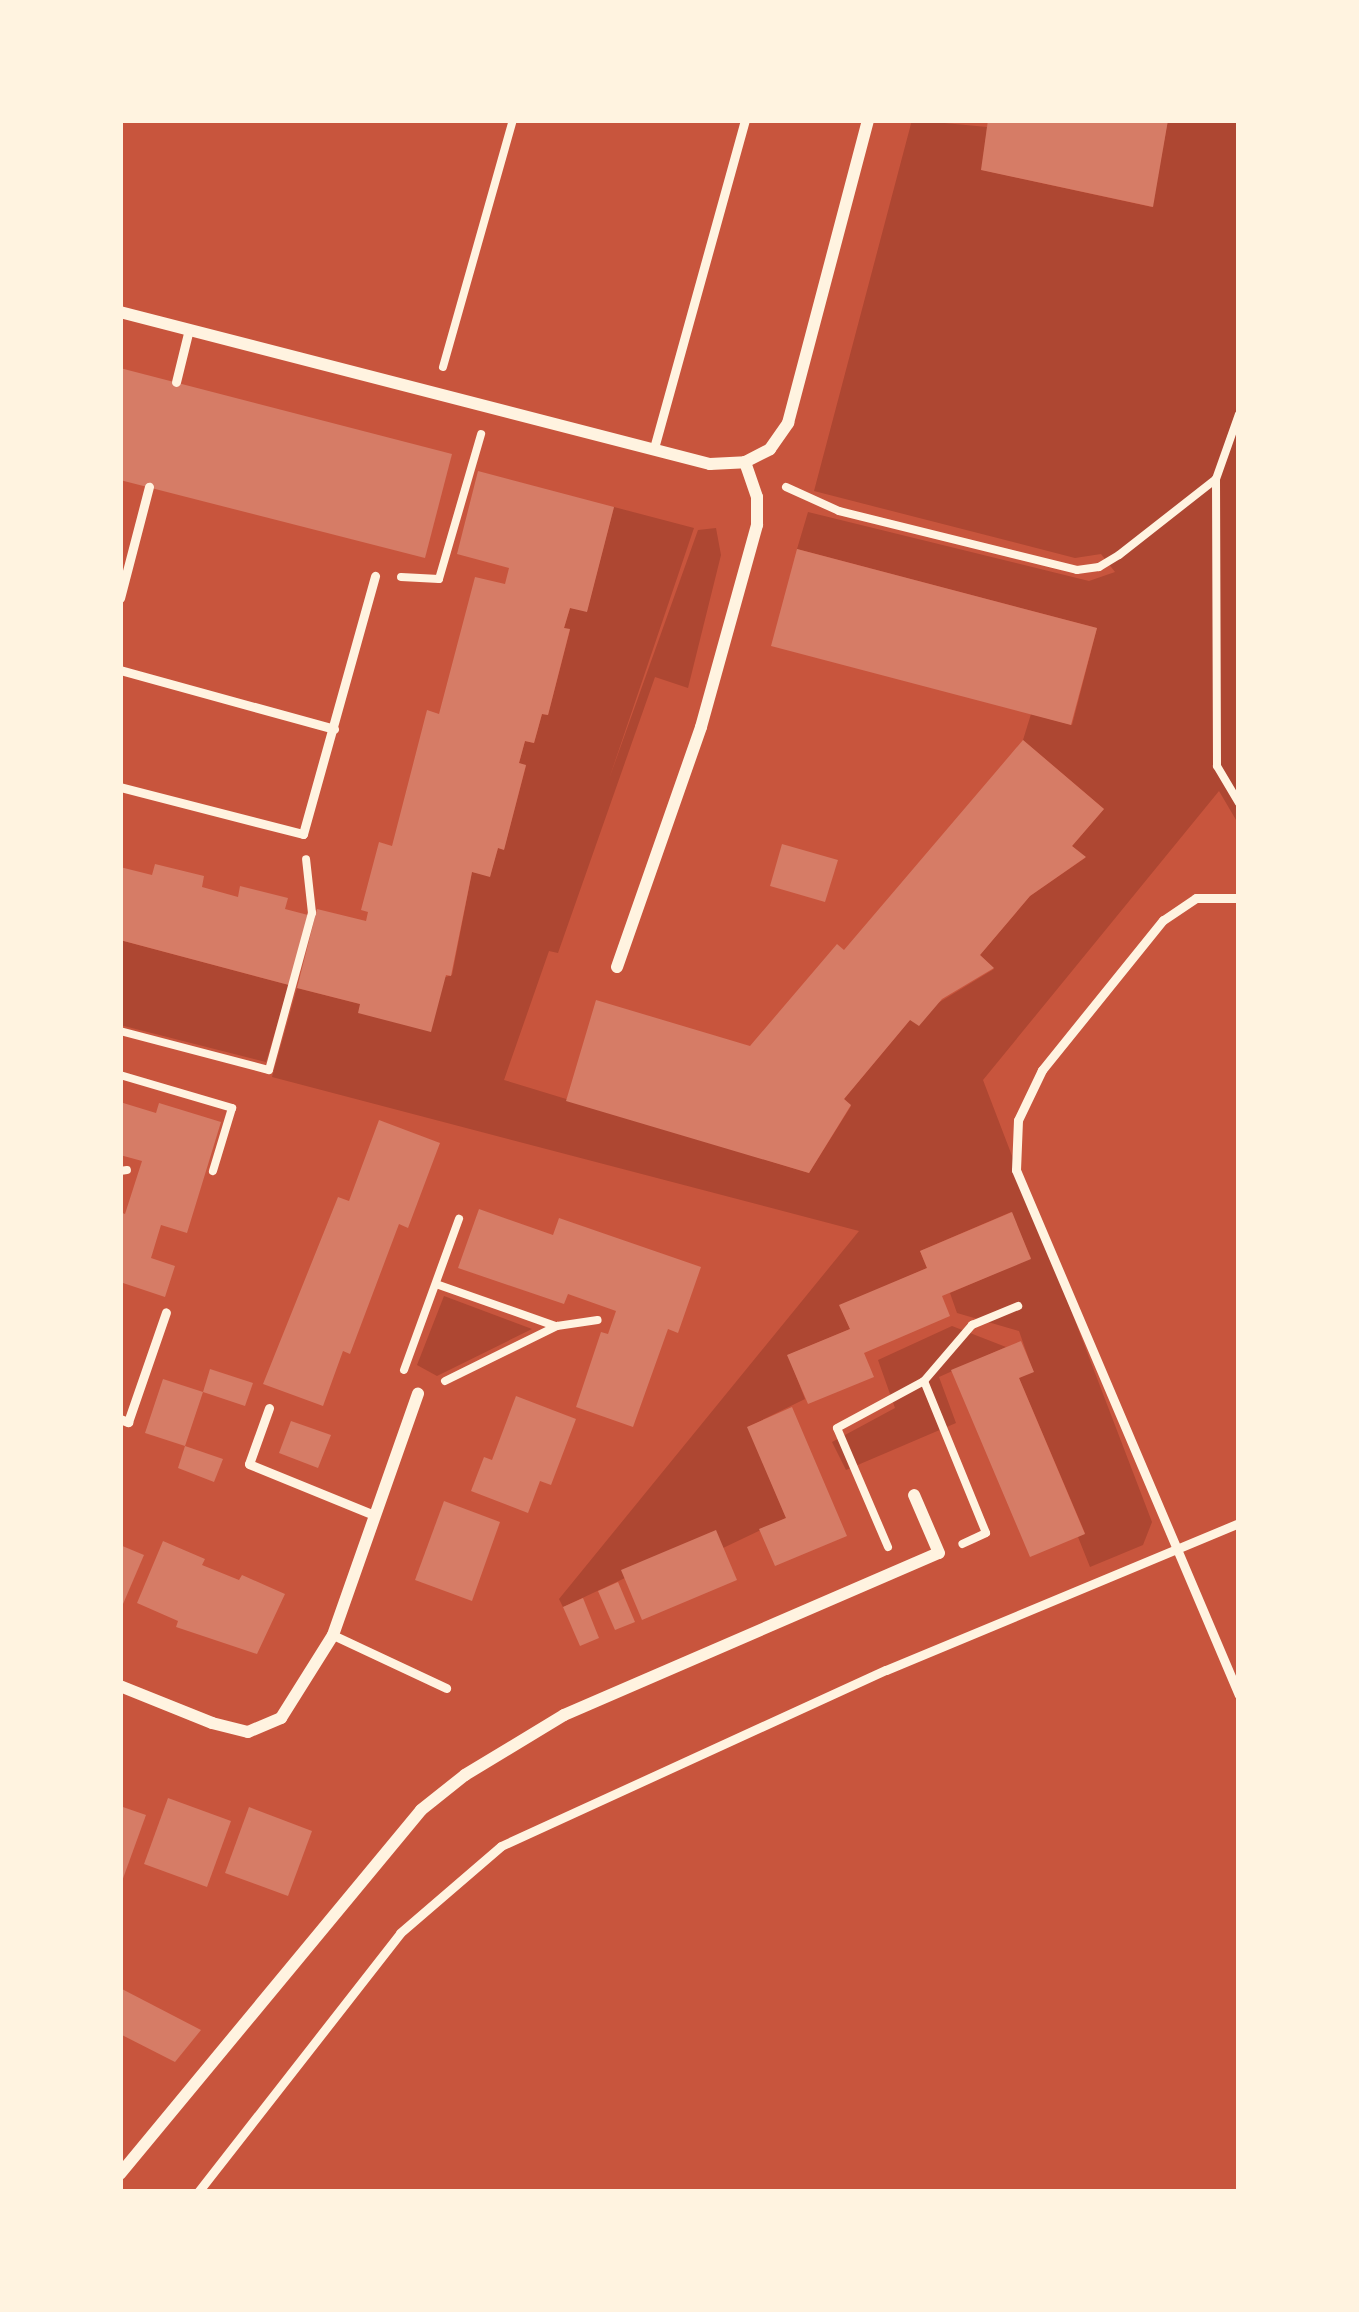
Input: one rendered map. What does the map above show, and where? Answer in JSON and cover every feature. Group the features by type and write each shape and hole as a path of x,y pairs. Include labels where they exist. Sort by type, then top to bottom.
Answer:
{"street":[{"path":"120,312 710,464 745,461 770,449 788,423 868,120"},
{"path":"617,967 701,727 757,525 757,497 745,461"},
{"path":"120,1686 248,1732 281,1718 333,1635 418,1394"},
{"path":"120,2174 421,1810 465,1775 565,1715 939,1553 914,1495"}],"lane":[{"path":"654,448 745,120"},
{"path":"176,382 189,329"},
{"path":"120,598 149,487"},
{"path":"120,787 303,834 375,576"},
{"path":"120,670 334,729"},
{"path":"1239,898 1196,898 1162,920 1042,1070 1018,1120 1016,1170 1239,1695"},
{"path":"120,1419 128,1422 166,1312"},
{"path":"269,1408 249,1464 374,1515"},
{"path":"198,2192 400,1933 501,1846 886,1670 1239,1523"},
{"path":"333,1635 446,1688"}],"path":[{"path":"436,392 513,120"},
{"path":"375,576 439,579 489,406"},
{"path":"1239,414 1216,479 1216,766 1239,803"},
{"path":"745,461 807,500 839,512 1077,570 1099,567 1119,555 1216,479"},
{"path":"120,1031 269,1070 312,913 303,834"},
{"path":"120,1075 232,1108 213,1171"},
{"path":"459,1219 404,1370 418,1394 557,1326 598,1320"},
{"path":"436,1284 557,1326"},
{"path":"898,1572 837,1428 924,1382 972,1325 1018,1306"},
{"path":"924,1382 986,1533 939,1553"}],"shaded area":[{"path":"912,120 987,127 982,170 1152,207 1168,120 1239,120 1239,825 1219,791 983,1080 1152,1522 1143,1545 1090,1567 1078,1537 1085,1533 1019,1378 1033,1371 1019,1331 957,1313 950,1293 1031,1258 1011,1212 920,1251 927,1268 840,1306 850,1329 788,1355 805,1399 748,1427 786,1518 723,1548 625,1578 563,1607 559,1599 859,1231 272,1077 297,988 360,1004 452,975 472,872 490,876 498,848 504,849 526,766 519,763 525,741 534,743 542,714 548,715 570,630 564,628 570,608 587,611 614,507 694,528 609,779 698,530 716,528 721,555 688,688 655,677 558,953 549,951 504,1080 809,1173 851,1106 844,1099 910,1020 994,969 980,955 1030,896 1085,858 1072,846 1104,809 1023,740 1031,714 1072,725 1097,628 797,549 808,512 1089,581 1115,572 1101,554 1075,558 814,491"},
{"path":"120,940 289,985 266,1062 120,1025"},
{"path":"444,1296 532,1329 437,1376 417,1365"},
{"path":"952,1326 1006,1347 939,1377 956,1423 846,1470 832,1442 895,1408 878,1360"}],"building":[{"path":"988,120 1168,120 1153,207 981,170"},
{"path":"120,368 452,454 425,558 120,480"},
{"path":"478,471 614,507 587,612 570,608 564,628 570,629 548,715 542,714 534,743 525,741 519,763 526,765 504,850 498,848 490,877 472,872 451,976 446,975 431,1032 358,1013 360,1004 297,988 317,909 366,921 368,912 361,910 379,842 392,846 427,710 439,714 475,577 505,584 509,568 457,554"},
{"path":"797,549 1097,628 1071,725 771,646"},
{"path":"1023,740 1104,809 1072,846 1086,857 1030,896 980,955 994,968 942,999 919,1026 910,1020 844,1099 851,1105 809,1173 566,1101 596,1000 750,1046 837,944 844,950"},
{"path":"782,844 838,860 825,902 770,886"},
{"path":"155,864 204,876 202,887 238,897 240,886 288,898 285,909 308,915 289,985 120,940 120,867 152,875"},
{"path":"120,1102 156,1113 159,1103 221,1122 187,1233 161,1225 151,1258 175,1266 165,1297 120,1282 120,1212 125,1214 142,1161 120,1155"},
{"path":"379,1120 440,1143 408,1228 399,1224 350,1354 343,1351 323,1406 263,1384 338,1197 349,1201"},
{"path":"479,1209 553,1235 559,1218 701,1267 678,1333 668,1329 633,1427 576,1407 601,1332 608,1334 616,1311 568,1294 564,1304 458,1268"},
{"path":"1012,1212 1031,1259 942,1296 950,1316 864,1353 874,1377 808,1404 787,1355 850,1329 839,1305 927,1268 920,1251"},
{"path":"1021,1341 1034,1372 1019,1378 1085,1534 1030,1557 951,1370"},
{"path":"210,1369 253,1383 245,1406 203,1392"},
{"path":"163,1379 203,1392 185,1446 145,1433"},
{"path":"516,1396 576,1419 551,1485 540,1481 528,1513 471,1491 484,1457 492,1460"},
{"path":"792,1407 847,1536 775,1566 759,1529 786,1518 747,1427"},
{"path":"291,1421 331,1435 318,1468 279,1453"},
{"path":"185,1446 223,1459 214,1482 178,1468"},
{"path":"444,1501 500,1522 472,1601 415,1580"},
{"path":"716,1530 737,1580 642,1620 621,1570"},
{"path":"163,1541 205,1559 202,1565 239,1580 242,1575 285,1594 257,1654 176,1627 178,1621 137,1603"},
{"path":"120,1545 144,1555 120,1611"},
{"path":"618,1582 635,1622 615,1630 598,1591"},
{"path":"583,1598 599,1638 580,1646 563,1607"},
{"path":"168,1798 231,1821 207,1887 144,1864"},
{"path":"120,1806 146,1815 121,1884 120,1884"},
{"path":"249,1807 312,1831 288,1896 225,1873"},
{"path":"120,1988 201,2030 175,2062 120,2034"}]}
